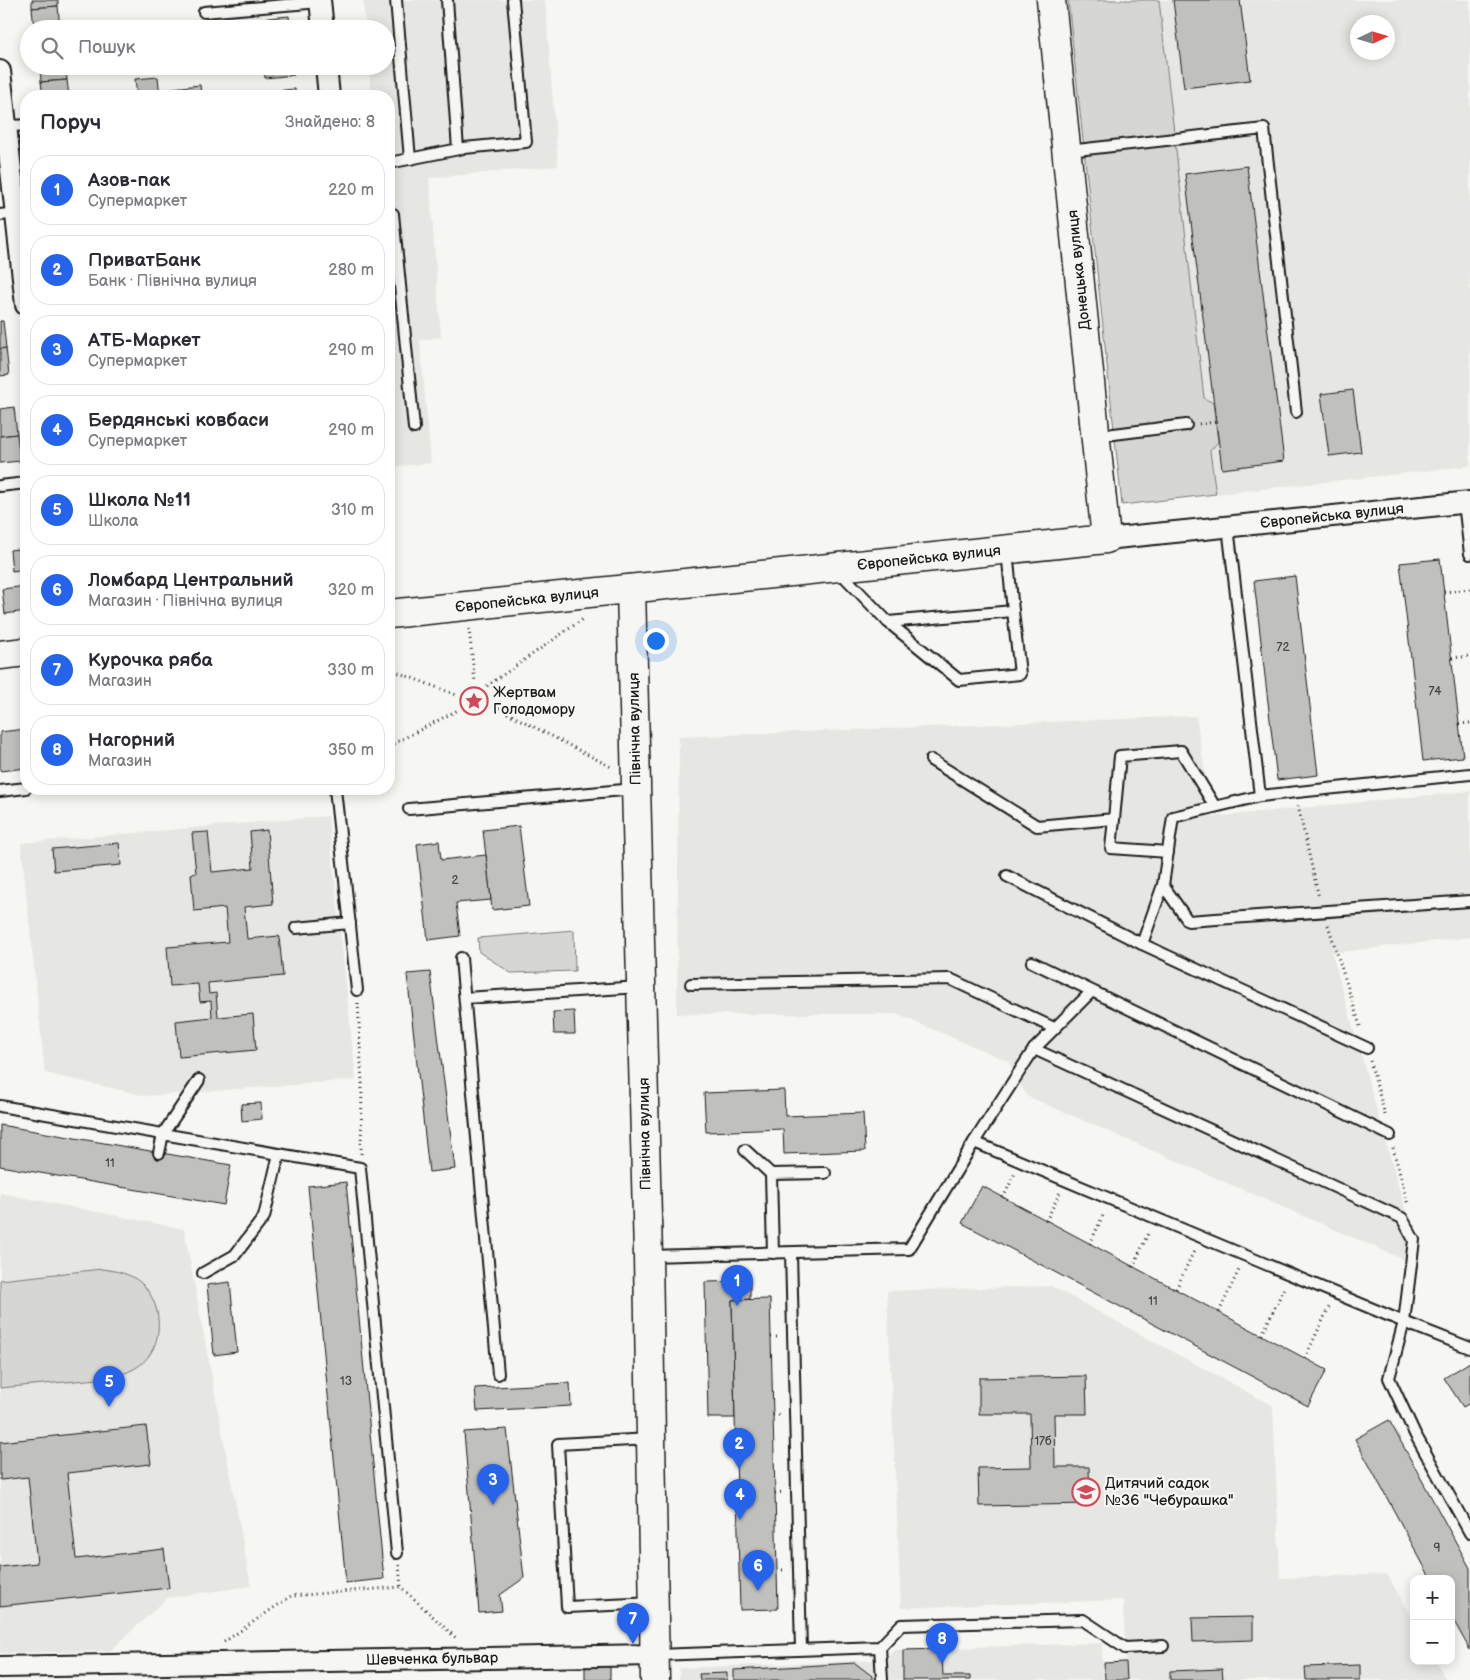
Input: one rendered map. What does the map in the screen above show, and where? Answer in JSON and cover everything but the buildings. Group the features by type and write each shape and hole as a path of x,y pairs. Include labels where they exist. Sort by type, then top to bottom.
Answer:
{"street":[{"name":"Донецька вулиця","path":"1051,0 1106,539"},
{"path":"320,1 321,20"},
{"path":"0,71 8,214 20,275"},
{"path":"327,75 328,90"},
{"name":"Європейська вулиця","path":"395,613 1467,502"},
{"name":"Північна вулиця","path":"631,588 628,780 641,987 655,1667"},
{"path":"0,655 20,653"},
{"name":"Шевченка бульвар","path":"0,1667 477,1658 655,1667"}],"lane":[{"path":"396,0 410,159"},
{"path":"447,0 458,149"},
{"path":"395,162 458,149 526,142 513,0"},
{"path":"204,12 320,1"},
{"path":"3,127 20,125"},
{"path":"1067,151 1264,129 1296,412"},
{"path":"395,234 414,428"},
{"path":"1096,436 1186,425"},
{"path":"0,486 20,484"},
{"path":"1467,502 1470,554"},
{"path":"1228,527 1260,796"},
{"path":"835,567 888,622 959,680 1020,674 1007,550"},
{"path":"888,622 1013,611"},
{"path":"1168,852 1111,848 1120,756 1180,751 1214,805"},
{"path":"930,760 1037,826 1114,820"},
{"path":"1142,944 1163,885 1173,817 1214,805 1260,796 1470,774"},
{"path":"409,809 628,780"},
{"path":"0,791 20,789"},
{"path":"336,795 357,990"},
{"path":"1007,876 1142,944 1367,1048"},
{"path":"1163,885 1188,921 1470,901"},
{"path":"296,928 350,923"},
{"path":"461,958 498,1374"},
{"path":"1032,962 1390,1135"},
{"path":"691,984 950,979 1054,1028"},
{"path":"465,998 641,987"},
{"path":"648,1256 909,1249 974,1142 1034,1049 1091,992"},
{"path":"1034,1049 1402,1218 1414,1240 1404,1322 1389,1378 1416,1434 1470,1533"},
{"path":"160,1152 162,1134 199,1080"},
{"path":"0,1106 360,1168 397,1553"},
{"path":"974,1142 1470,1348"},
{"path":"745,1150 771,1174 825,1173"},
{"path":"203,1274 235,1255 264,1217 280,1154"},
{"path":"771,1174 773,1253"},
{"path":"791,1253 801,1649"},
{"path":"651,1439 558,1444 567,1607 654,1603"},
{"path":"655,1667 801,1649 880,1647 901,1625 1083,1620 1125,1648 1163,1646"},
{"path":"880,1647 882,1680"}],"path":[{"path":"1444,592 1470,589"},
{"path":"487,686 585,617"},
{"path":"469,629 475,682"},
{"path":"1452,658 1470,656"},
{"path":"395,671 459,696"},
{"path":"494,706 628,780"},
{"path":"395,743 460,709"},
{"path":"1460,724 1470,723"},
{"path":"1294,792 1322,911 1367,1048 1413,1223 1414,1240"},
{"path":"357,990 362,1083 360,1168"},
{"path":"1003,1198 1021,1162"},
{"path":"1046,1221 1066,1180"},
{"path":"1090,1244 1111,1199"},
{"path":"1133,1266 1156,1218"},
{"path":"1176,1289 1201,1237"},
{"path":"1219,1312 1245,1256"},
{"path":"1262,1335 1290,1274"},
{"path":"1306,1358 1335,1293"},
{"path":"397,1553 401,1586 477,1658"},
{"path":"194,1664 291,1596 401,1586"}],"shaded area":[{"path":"363,0 545,0 558,166 429,178 441,337 420,340 431,463 395,466 395,90 371,90 370,75 395,75 395,20 365,20"},
{"path":"1068,0 1159,0 1204,398 1213,403 1218,442 1210,451 1216,494 1122,505"},
{"path":"1159,0 1470,0 1470,466 1216,494 1210,450 1218,442 1213,403 1204,398"},
{"path":"1196,716 1212,817 1470,791 1470,937 1332,953 1409,1223 1407,1261 1027,1096 1008,1061 896,1014 677,1014 679,737"},
{"path":"328,816 356,1080 147,1096 45,1073 21,843"},
{"path":"574,930 575,971 511,973 479,952 478,938"},
{"path":"0,1193 184,1229 251,1586 167,1598 110,1651 0,1653"},
{"path":"102,1269 123,1273 137,1280 149,1293 155,1304 158,1316 156,1342 151,1353 143,1363 132,1370 112,1377 0,1388 0,1280"},
{"name":"Дитячий садок №36 \"Чебурашка\"","path":"1051,1286 1273,1406 1280,1578 1387,1574 1410,1615 1410,1665 1438,1665 1446,1680 1105,1680 1104,1663 1126,1661 1123,1600 901,1608 887,1291"},
{"path":"1102,1643 1103,1680 679,1680 679,1668 884,1660 893,1650"}],"place":[{"name":"Жертвам Голодомору","path":"474,701"},
{"name":"Азов-пак","path":"737,1306"},
{"name":"Школа №11","path":"109,1407"},
{"name":"ПриватБанк","path":"739,1469"},
{"name":"Дитячий садок №36 \"Чебурашка\"","path":"1086,1492"},
{"name":"АТБ-Маркет","path":"493,1505"},
{"name":"Бердянські ковбаси","path":"740,1520"},
{"name":"Ломбард Центральний","path":"758,1591"},
{"name":"Курочка ряба","path":"633,1644"},
{"name":"Нагорний","path":"942,1664"}]}
